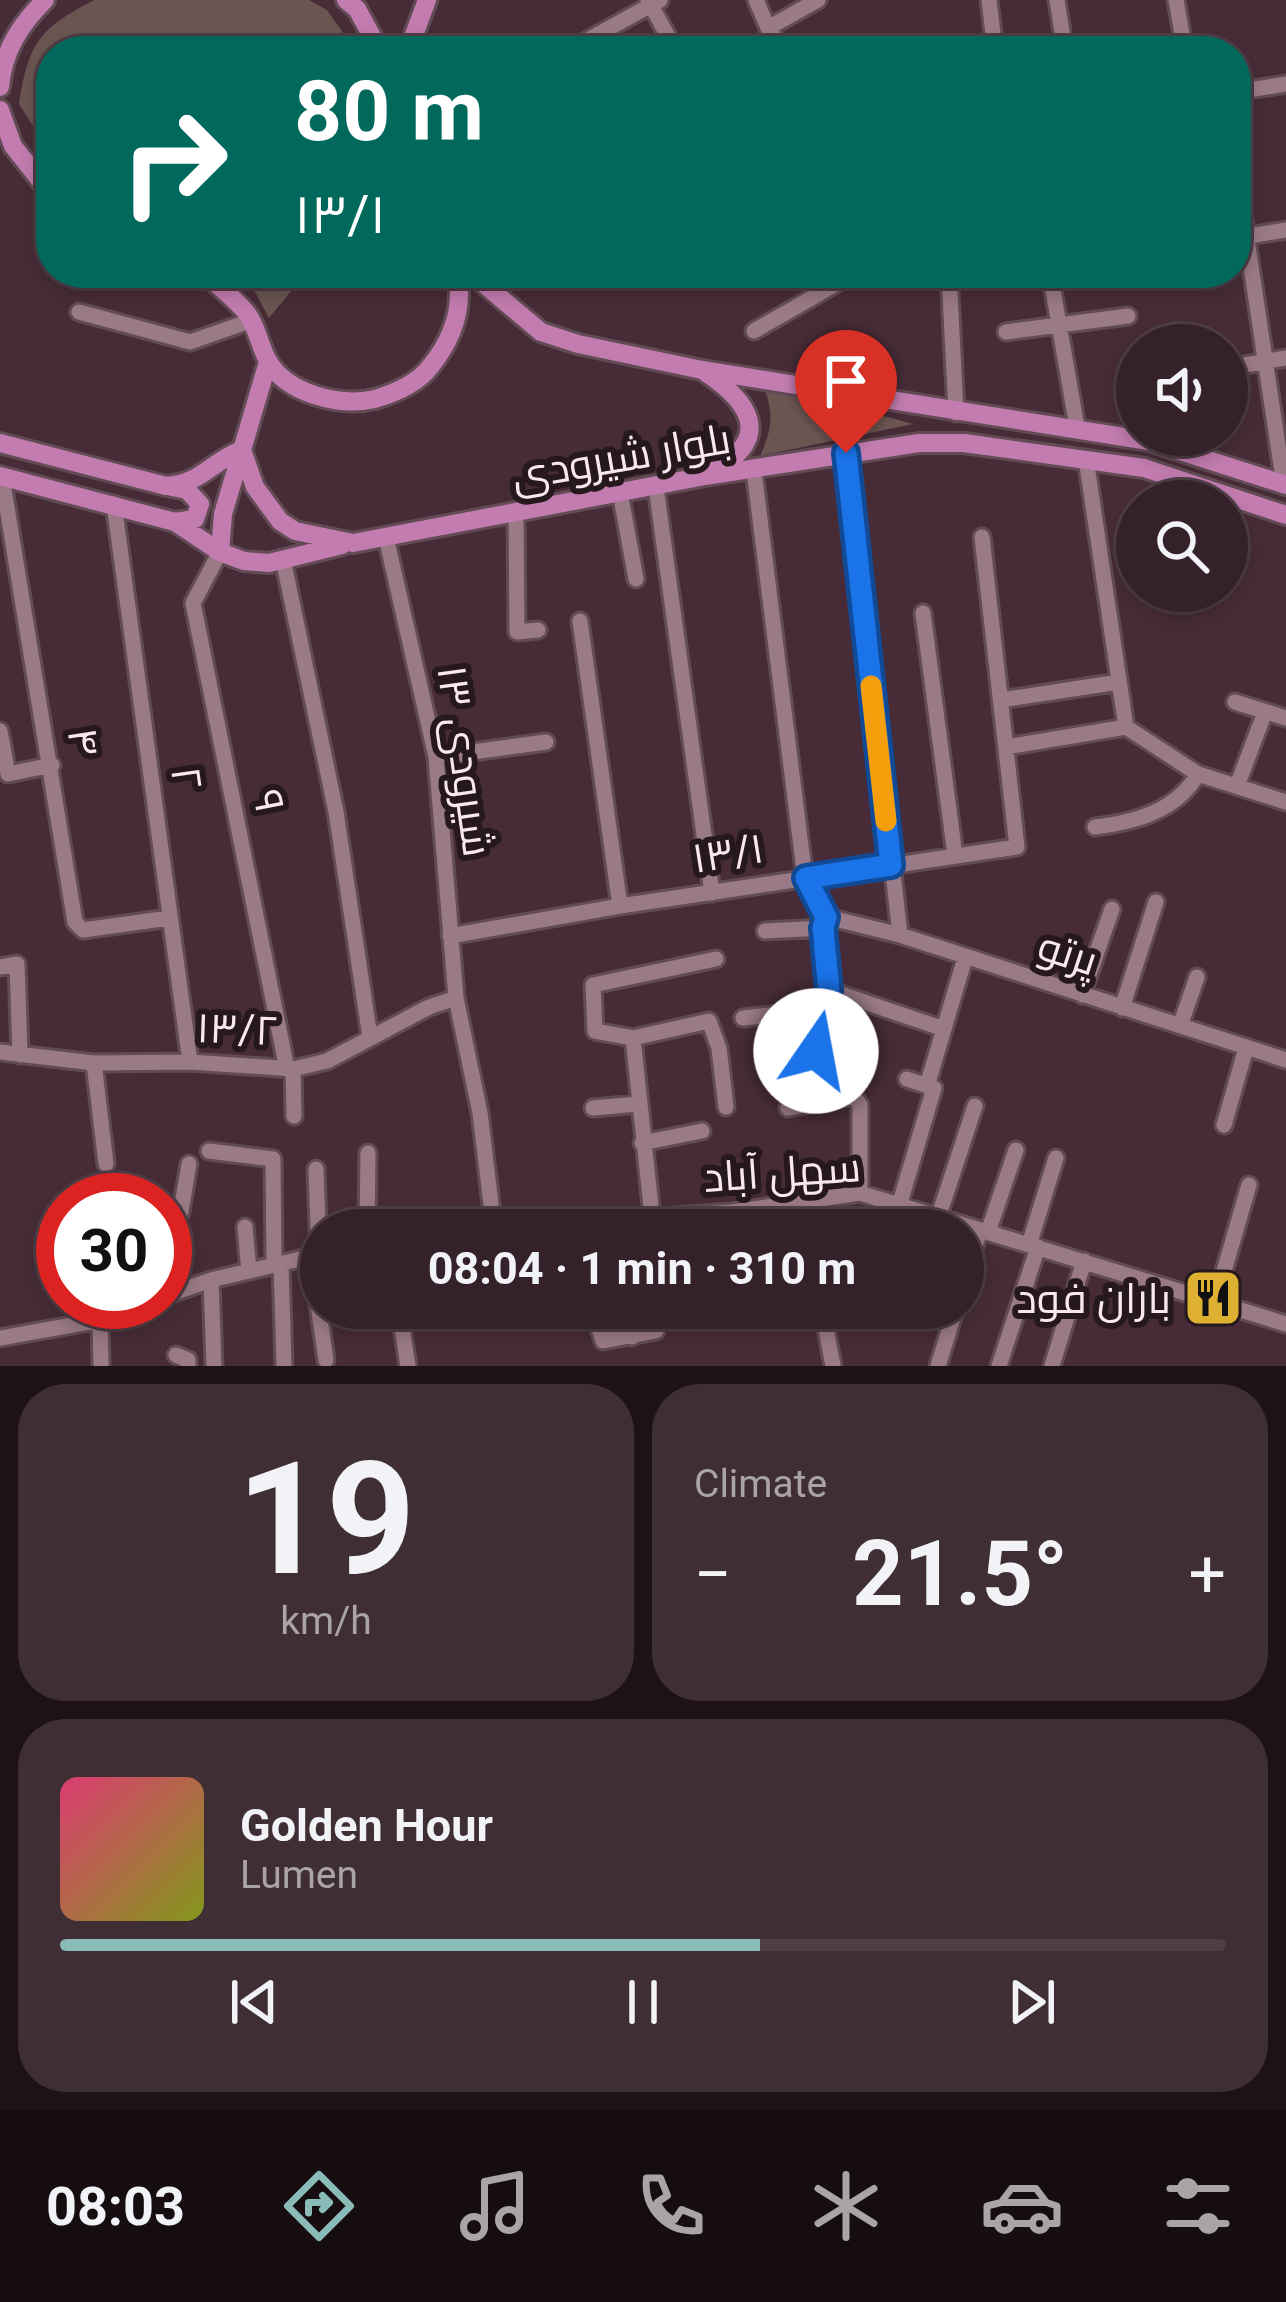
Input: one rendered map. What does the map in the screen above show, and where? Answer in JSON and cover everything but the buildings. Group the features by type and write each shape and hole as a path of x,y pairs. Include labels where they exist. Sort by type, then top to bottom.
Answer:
{"main road":[{"path":"0,87 2,67 17,31 45,0"},
{"path":"346,0 357,9 372,36"},
{"path":"414,36 428,0"},
{"path":"0,110 13,146 36,175"},
{"path":"218,288 250,321 268,362 294,386 326,399 361,402 395,394 424,374 446,347 458,314 457,288"},
{"name":"بلوار شیرودی","path":"489,288 542,332 702,370 1149,441 1285,485"},
{"path":"220,552 223,514 268,362"},
{"path":"702,370 735,392 750,416 748,439 735,459 705,476"},
{"name":"بلوار شیرودی","path":"242,450 255,487 280,521 295,531 352,543 705,476 919,442 964,443 1144,468 1286,515"},
{"path":"0,443 187,490 200,504 195,519 176,522"},
{"path":"166,485 187,484 242,450"},
{"path":"1,476 176,522 220,552 244,561 283,559 352,543"}],"street":[{"path":"756,0 774,36"},
{"path":"768,28 818,0"},
{"path":"989,0 994,36"},
{"path":"1057,0 1063,36"},
{"path":"1176,0 1182,36"},
{"path":"594,36 653,2 669,36"},
{"path":"1251,90 1286,84"},
{"path":"1251,235 1286,230"},
{"path":"1251,285 1285,485"},
{"path":"754,331 829,288"},
{"path":"950,288 956,413"},
{"path":"1052,288 1077,427"},
{"path":"79,312 190,342 250,321"},
{"path":"1006,332 1128,316"},
{"path":"1248,364 1286,358"},
{"path":"846,453 900,935"},
{"path":"1086,459 1126,727"},
{"path":"754,471 806,878 825,922 829,991 816,1051"},
{"name":"۴","path":"1,476 78,927 169,918"},
{"path":"656,487 712,893"},
{"path":"620,492 636,579"},
{"name":"۲","path":"114,504 190,1062"},
{"path":"516,512 517,632 538,630"},
{"name":"شیرودی ۱۳","path":"386,537 436,757 456,998 480,1113 492,1209"},
{"path":"982,537 1006,747 1126,727 1198,774 1286,802"},
{"name":"۹","path":"220,552 193,603 290,1069 294,1116"},
{"path":"283,559 337,812 370,1037"},
{"path":"923,613 955,855"},
{"path":"580,621 620,906"},
{"path":"1001,700 1119,682"},
{"path":"1235,702 1286,718"},
{"path":"1237,786 1265,712"},
{"path":"0,731 8,774 52,765"},
{"path":"436,757 546,742"},
{"name":"۱۳/۱","path":"450,936 1017,847 1006,747"},
{"path":"1095,827 1128,823 1160,811 1188,790 1198,774"},
{"path":"1122,1008 1156,902"},
{"path":"1082,995 1112,909"},
{"name":"پرتو","path":"765,931 825,922 900,935 1286,1060"},
{"path":"927,1086 965,958"},
{"path":"716,959 593,985 595,1031 633,1039 709,1021 719,1048 726,1107"},
{"path":"0,967 16,964 20,1054"},
{"path":"1180,1027 1197,976"},
{"path":"829,991 944,1029"},
{"name":"۱۳/۲","path":"0,1052 94,1064 190,1062 290,1069 326,1061 429,1007 456,998"},
{"path":"743,1018 824,1010"},
{"path":"633,1039 651,1209"},
{"path":"1225,1125 1246,1048"},
{"path":"94,1064 106,1164"},
{"path":"899,1206 934,1088 908,1079"},
{"path":"788,1108 856,1099 860,1105 860,1193"},
{"path":"593,1108 638,1104"},
{"path":"941,1209 975,1106"},
{"path":"642,1144 702,1131"},
{"path":"209,1150 273,1159 284,1366"},
{"path":"984,1231 1016,1150"},
{"path":"367,1209 368,1153"},
{"path":"999,1366 1056,1158"},
{"path":"187,1173 189,1164"},
{"path":"316,1169 316,1209"},
{"path":"1215,1302 1249,1185"},
{"name":"سهل آباد","path":"759,1209 860,1193 909,1209"},
{"path":"802,1204 803,1209"},
{"path":"245,1227 249,1270"},
{"name":"سهل آباد","path":"984,1231 1286,1324"},
{"path":"192,1287 300,1258"},
{"path":"1052,1366 1084,1262"},
{"path":"211,1280 214,1366"},
{"path":"0,1338 49,1329"},
{"path":"94,1329 101,1366"},
{"path":"323,1329 326,1360"},
{"path":"402,1329 408,1366"},
{"path":"599,1329 603,1341 656,1331"},
{"path":"631,1329 632,1337"},
{"path":"826,1329 833,1366"},
{"path":"938,1366 949,1329"}],"shaded area":[{"path":"94,0 309,0 327,10 345,36 43,36"},
{"path":"36,46 36,131 19,104"},
{"path":"253,288 294,288 269,318"},
{"path":"762,383 913,424 760,456 770,420"}],"slow traffic":[{"path":"871,686 886,821"}],"place":[{"name":"باران فود","path":"1213,1298"}],"route":[{"path":"816,1051 829,991 826,917 806,878 891,865 846,453"}]}
